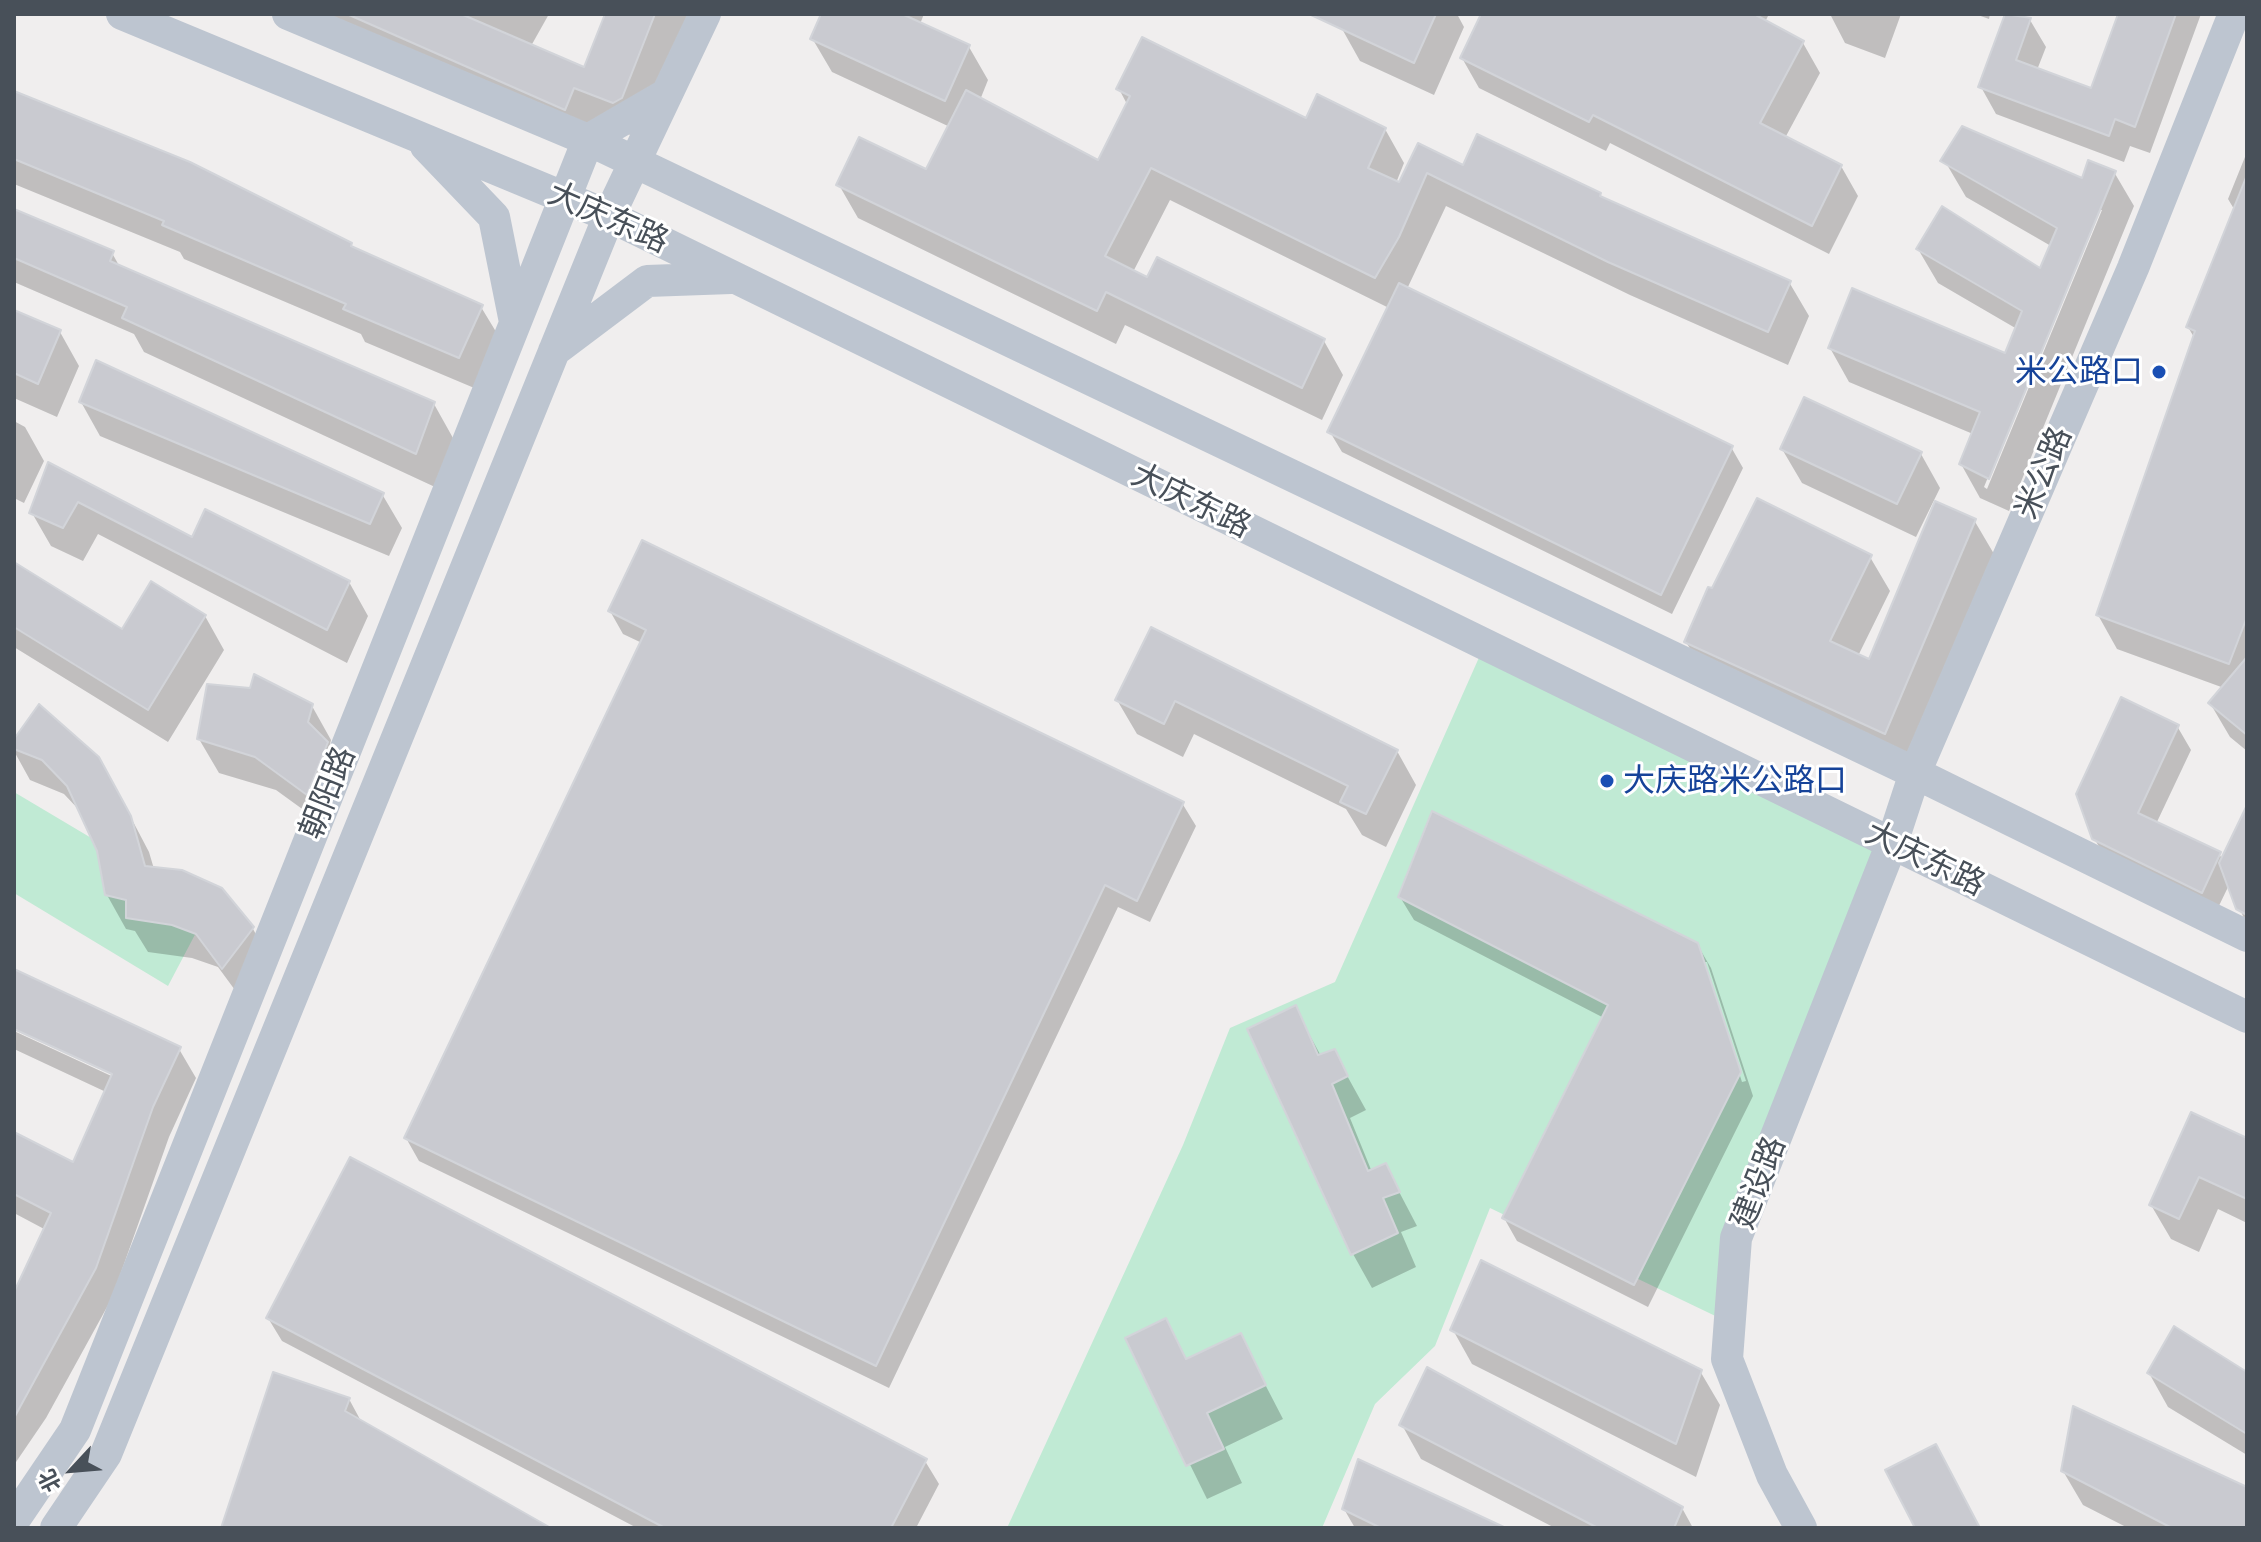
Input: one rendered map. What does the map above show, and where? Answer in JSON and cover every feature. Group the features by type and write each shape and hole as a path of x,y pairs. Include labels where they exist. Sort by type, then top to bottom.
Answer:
{"main road":[{"name":"大庆东路","path":"122,14 609,216 2247,1017"},
{"name":"大庆东路","path":"288,14 635,162 1915,773 2247,936"},
{"name":"朝阳路","path":"56,1528 106,1454 609,216 705,14"},
{"name":"米公路","path":"1892,843 1915,773 2133,268 2234,14"},
{"path":"588,140 667,94"},
{"path":"415,135 494,217 515,322"},
{"name":"朝阳路","path":"14,1520 75,1430 588,140"},
{"path":"554,351 647,281 737,278"},
{"name":"建设路","path":"1801,1528 1772,1475 1727,1359 1736,1238 1892,843"}],"green space":[{"path":"1485,644 1892,843 1736,1238 1730,1323 1490,1208 1435,1346 1375,1404 1322,1528 1007,1528 1183,1145 1230,1028 1335,982"},
{"path":"14,792 209,908 168,986 14,893"}],"building":[{"path":"347,14 461,14 584,67 605,14 655,14 622,98 613,103 574,88 565,110"},
{"path":"821,14 902,14 970,45 945,101 810,39"},
{"path":"1309,14 1436,14 1414,63"},
{"path":"1481,14 1754,14 1804,41 1760,123 1842,165 1812,226 1593,115 1589,122 1460,58"},
{"path":"2005,14 2031,18 2016,60 2091,88 2118,14 2176,14 2135,127 2115,119 2109,136 1978,87"},
{"path":"1142,37 1306,118 1317,94 1386,128 1368,168 1399,182 1418,143 1463,165 1477,134 1601,193 1600,196 1791,281 1768,332 1608,262 1427,173 1399,237 1375,278 1151,168 1105,256 1147,277 1157,257 1325,339 1302,388 1106,292 1097,311 836,185 859,137 926,169 966,90 1098,160 1130,96 1116,89"},
{"path":"14,91 190,162 352,243 351,246 483,305 459,358 343,309 346,304 162,225 164,221 14,159"},
{"path":"1962,126 2082,178 2088,160 2116,171 1989,479 1959,464 1980,412 1828,348 1852,288 2005,353 2022,311 1916,249 1942,206 2040,268 2057,228 1940,161"},
{"path":"2247,175 2247,617 2229,664 2096,615 2195,331 2186,327"},
{"path":"14,209 114,251 110,261 435,402 416,454 122,318 127,307 14,258"},
{"path":"1399,283 1733,446 1661,595 1327,432"},
{"path":"14,310 61,330 38,384 14,373"},
{"path":"96,360 384,493 370,524 79,402"},
{"path":"1804,397 1922,452 1897,504 1780,449"},
{"path":"48,462 192,537 205,509 350,581 327,630 78,502 63,528 29,513"},
{"path":"1757,498 1872,555 1830,641 1869,659 1935,501 1976,519 1885,734 1684,642 1708,587 1712,588"},
{"path":"642,540 1184,802 1137,901 1105,885 876,1366 404,1138 646,630 608,611"},
{"path":"14,562 122,629 151,581 206,615 148,710 14,627"},
{"path":"1151,627 1398,750 1366,814 1340,802 1348,786 1175,701 1164,724 1115,700"},
{"path":"2247,657 2247,735 2208,703"},
{"path":"254,674 313,704 308,722 328,742 307,795 255,757 197,739 207,684 250,688"},
{"path":"2121,697 2179,725 2138,813 2221,852 2202,893 2092,839 2076,794"},
{"path":"39,704 99,757 131,816 145,866 182,870 222,888 254,927 222,969 196,934 172,925 126,918 126,900 105,895 97,851 67,786 42,760 14,749 14,739"},
{"path":"2247,805 2247,915 2236,909 2219,863"},
{"path":"1432,811 1698,943 1741,1072 1634,1285 1502,1218 1608,1005 1398,897"},
{"path":"14,969 181,1047 153,1107 96,1268 14,1418 14,1292 51,1213 14,1194 14,1132 73,1162 112,1074 14,1029"},
{"path":"1296,1005 1318,1055 1335,1049 1348,1076 1332,1084 1368,1171 1386,1163 1400,1192 1383,1198 1398,1233 1351,1255 1247,1029"},
{"path":"2191,1112 2247,1138 2247,1199 2199,1177 2179,1219 2149,1205"},
{"path":"350,1157 927,1459 891,1528 665,1528 266,1318"},
{"path":"1481,1260 1702,1370 1676,1444 1450,1330"},
{"path":"1166,1318 1186,1359 1241,1333 1266,1385 1207,1413 1224,1449 1186,1466 1125,1338"},
{"path":"2174,1326 2247,1372 2247,1434 2147,1373"},
{"path":"1427,1367 1683,1507 1674,1528 1598,1528 1399,1425"},
{"path":"273,1372 350,1398 345,1411 551,1528 221,1528"},
{"path":"2073,1406 2247,1487 2247,1528 2172,1528 2061,1471"},
{"path":"1936,1444 1980,1528 1915,1528 1885,1470"},
{"path":"1358,1459 1506,1528 1381,1528 1342,1509"}],"place":[{"name":"米公路口","path":"2159,372"},
{"name":"大庆路米公路口","path":"1607,781"}]}
